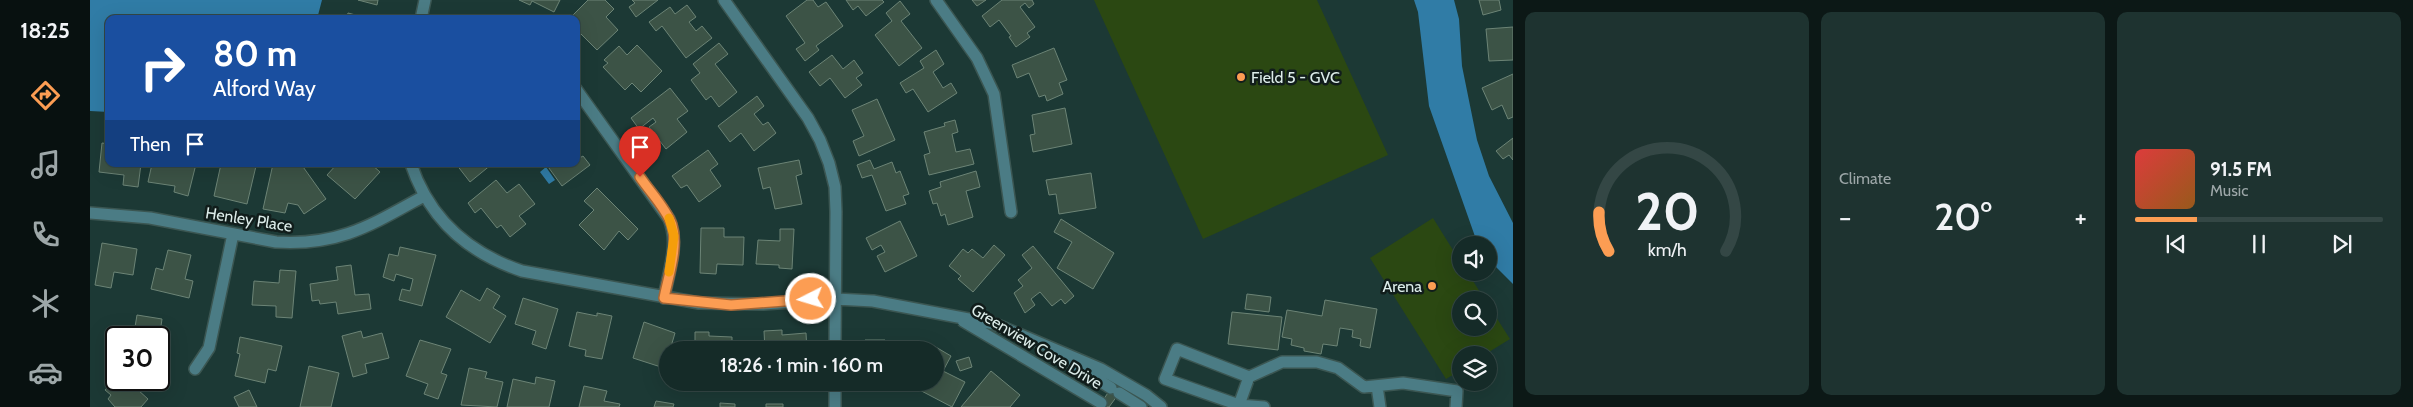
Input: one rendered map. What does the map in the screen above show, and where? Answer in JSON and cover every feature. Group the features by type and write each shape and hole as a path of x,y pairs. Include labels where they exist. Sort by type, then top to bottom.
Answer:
{"street":[{"path":"422,15 425,0"},
{"path":"724,0 808,118 820,140 834,187 836,341"},
{"path":"936,0 977,58 994,94 1011,212"},
{"path":"580,95 673,227 674,245 664,298"},
{"name":"Greenview Cove Drive","path":"413,167 424,196 451,230 484,256 522,271 664,298 731,305 836,298 906,305 995,324 1101,369 1146,395 1160,407"},
{"name":"Henley Place","path":"90,214 150,218 276,242 319,242 360,230 424,196"},
{"path":"195,370 209,348 233,234"},
{"name":"Greenview Cove Drive","path":"957,317 1101,403"},
{"name":"Greenview Cove Drive","path":"1038,342 1141,407"},
{"path":"1249,378 1177,349 1165,379 1238,406 1264,407"},
{"path":"1238,406 1249,378 1282,362 1317,362 1338,368 1364,387 1403,383 1458,392 1456,407"},
{"path":"1377,386 1380,407"},
{"path":"835,391 835,407"}],"green space":[{"name":"Field 5 - GVC","path":"1094,0 1317,0 1388,155 1203,239"},
{"name":"Arena","path":"1433,218 1452,249 1452,281 1473,281 1479,291 1452,291 1452,336 1497,336 1497,319 1510,339 1497,347 1452,346 1452,375 1446,379 1370,258"}],"water":[{"path":"90,0 322,0 318,15 105,15 105,112 90,111"},
{"path":"1414,0 1454,0 1459,19 1462,66 1477,140 1489,176 1513,223 1513,284 1497,268 1497,236 1475,236 1429,106 1418,12"},
{"path":"546,167 555,180 549,184 540,172"}],"building":[{"path":"358,0 378,0 377,5"},
{"path":"519,0 560,0 554,12 532,1 530,5"},
{"path":"588,0 605,0 614,9 606,17 618,30 597,50 580,33 580,15 573,15"},
{"path":"632,0 658,0 636,17 629,7 635,3"},
{"path":"807,0 813,0 818,7 826,2 843,26 816,46 819,50 805,61 796,49 805,43 786,16"},
{"path":"846,0 882,0 884,2 866,16 858,6 853,10"},
{"path":"972,0 986,0 977,6"},
{"path":"1002,0 1032,0 1034,4 1029,8 1025,3 1020,7 1035,27 1027,33 1030,37 1016,47 1009,37 1011,36 999,20 990,27 982,16"},
{"path":"1479,0 1499,0 1501,10 1483,15"},
{"path":"900,1 910,14 901,21 922,48 899,66 875,35 892,21 886,13"},
{"path":"687,5 696,17 689,22 696,31 702,26 712,38 686,58 662,26 656,31 649,22 670,7 675,14"},
{"path":"1513,27 1513,60 1489,61 1486,29"},
{"path":"719,43 728,54 715,64 737,92 719,107 711,96 706,100 691,80 700,73 693,64"},
{"path":"637,45 662,71 641,92 632,83 625,90 603,67 608,63 604,60 619,46 627,55"},
{"path":"1054,48 1067,80 1059,83 1063,94 1047,101 1045,95 1039,97 1029,73 1017,78 1012,65"},
{"path":"936,50 944,64 933,72 943,88 951,83 957,93 928,112 913,89 906,93 900,83 924,68 920,61"},
{"path":"832,55 843,69 854,60 863,73 856,78 862,85 845,98 830,78 820,86 809,72"},
{"path":"1513,74 1513,117 1508,119 1502,105 1492,110 1482,88"},
{"path":"670,88 688,111 677,119 687,132 666,149 649,127 656,122 653,118 639,129 631,118"},
{"path":"757,96 764,106 754,114 763,125 768,122 776,133 754,151 741,133 730,142 718,126"},
{"path":"877,99 895,140 859,156 853,141 864,136 852,110"},
{"path":"1065,108 1072,144 1033,152 1030,135 1035,134 1032,115"},
{"path":"955,120 958,132 952,134 956,152 970,149 974,164 929,175 924,155 930,153 924,132 945,126 944,123"},
{"path":"1513,138 1513,160 1509,155 1503,159 1496,151"},
{"path":"102,143 105,143 105,167 141,167 138,187 123,185 124,175 99,172"},
{"path":"708,150 718,164 710,170 721,186 699,202 687,185 681,188 672,176"},
{"path":"583,156 590,165 562,186 548,167 580,167 580,158"},
{"path":"799,160 802,174 796,176 802,204 775,209 770,187 763,189 758,168"},
{"path":"870,160 874,169 892,162 896,173 900,171 909,194 903,196 906,204 886,211 872,175 862,178 857,165"},
{"path":"151,167 195,167 188,196 174,192 175,186 148,182"},
{"path":"220,167 256,167 247,204 214,196"},
{"path":"272,167 303,167 326,199 304,214 298,205 288,203 285,213 263,209"},
{"path":"334,167 374,167 380,172 355,199 327,175"},
{"path":"458,167 488,167 470,182"},
{"path":"976,171 980,187 966,191 973,217 948,225 945,214 941,216 937,203 933,204 929,191 941,187 940,182"},
{"path":"1091,173 1096,208 1059,214 1056,194 1049,195 1046,180"},
{"path":"496,180 507,193 519,184 535,204 519,216 526,224 510,237 501,225 497,228 481,208 475,213 468,203"},
{"path":"597,188 638,229 628,240 619,231 604,250 579,225 594,210 584,201"},
{"path":"1061,219 1114,253 1093,289 1057,268 1072,242 1054,232"},
{"path":"900,221 917,256 885,272 877,256 885,252 881,245 872,250 866,238"},
{"path":"701,228 724,228 724,237 744,237 743,265 717,264 716,274 700,273"},
{"path":"780,229 794,229 792,269 779,268 779,265 756,264 758,240 780,241"},
{"path":"102,243 137,249 133,275 114,272 111,288 95,285"},
{"path":"994,245 1005,255 973,292 958,279 961,276 949,266 963,249 968,253 972,249 983,258"},
{"path":"1033,246 1074,296 1065,304 1061,299 1052,306 1040,292 1031,299 1035,305 1025,313 1014,293 1023,286 1018,280 1032,268 1022,255"},
{"path":"400,247 436,255 422,306 399,300 402,289 410,291 413,279 396,274 394,281 383,277 389,254 398,256"},
{"path":"168,250 191,255 185,279 193,281 189,298 151,289 156,268 163,270"},
{"path":"351,265 355,295 369,294 371,309 338,314 336,302 320,304 319,300 312,301 310,284 338,280 336,267"},
{"path":"280,270 296,271 292,318 276,317 276,306 252,305 254,281 279,283"},
{"path":"487,288 500,296 493,308 506,316 490,343 446,317 461,290 480,301"},
{"path":"1247,294 1271,297 1269,312 1245,309"},
{"path":"523,298 558,309 546,349 532,344 536,331 515,324"},
{"path":"1325,300 1377,309 1370,348 1360,346 1361,339 1352,337 1353,330 1340,328 1337,346 1323,344 1321,354 1304,351 1304,348 1291,345 1292,339 1282,337 1287,310 1322,316"},
{"path":"577,312 597,316 597,313 612,316 602,359 585,356 586,350 569,346"},
{"path":"1232,312 1282,317 1278,350 1228,344"},
{"path":"137,315 162,319 161,326 135,326"},
{"path":"644,322 675,333 673,341 659,341 659,366 633,358"},
{"path":"782,330 782,335 806,333 806,341 765,341 764,331"},
{"path":"361,331 363,338 382,333 389,358 365,364 367,373 353,377 342,336"},
{"path":"695,332 709,332 709,336 732,337 732,341 695,341"},
{"path":"240,337 282,346 276,371 268,369 265,383 235,376 240,354 237,353"},
{"path":"420,340 451,349 441,373 447,375 438,399 424,394 428,384 406,376"},
{"path":"865,340 885,340 885,341"},
{"path":"944,352 951,356 944,369"},
{"path":"969,357 972,367 960,371 956,361"},
{"path":"309,366 339,373 331,407 300,407"},
{"path":"469,368 487,372 485,378 503,382 497,407 461,405"},
{"path":"991,371 1020,395 1010,407 961,407"},
{"path":"944,372 965,382 952,407 922,391 944,391"},
{"path":"536,377 555,381 549,407 507,407 513,379 535,384"},
{"path":"1115,383 1123,388 1109,407 1098,407"},
{"path":"584,386 607,391 604,401 620,404 619,407 579,407"},
{"path":"249,390 257,407 239,407 234,397"},
{"path":"106,391 139,391 148,399 141,407 115,407 108,399 111,395"},
{"path":"656,401 674,404 673,407 654,407"},
{"path":"720,403 735,404 735,407 720,407"},
{"path":"766,404 783,404 783,407 766,407"}],"slow traffic":[{"path":"669,218 673,227 674,245 669,272"}],"place":[{"name":"Field 5 - GVC","path":"1241,77"},
{"name":"Arena","path":"1432,286"}],"route":[{"path":"640,177 673,227 674,245 664,298 731,305 811,299"}]}
